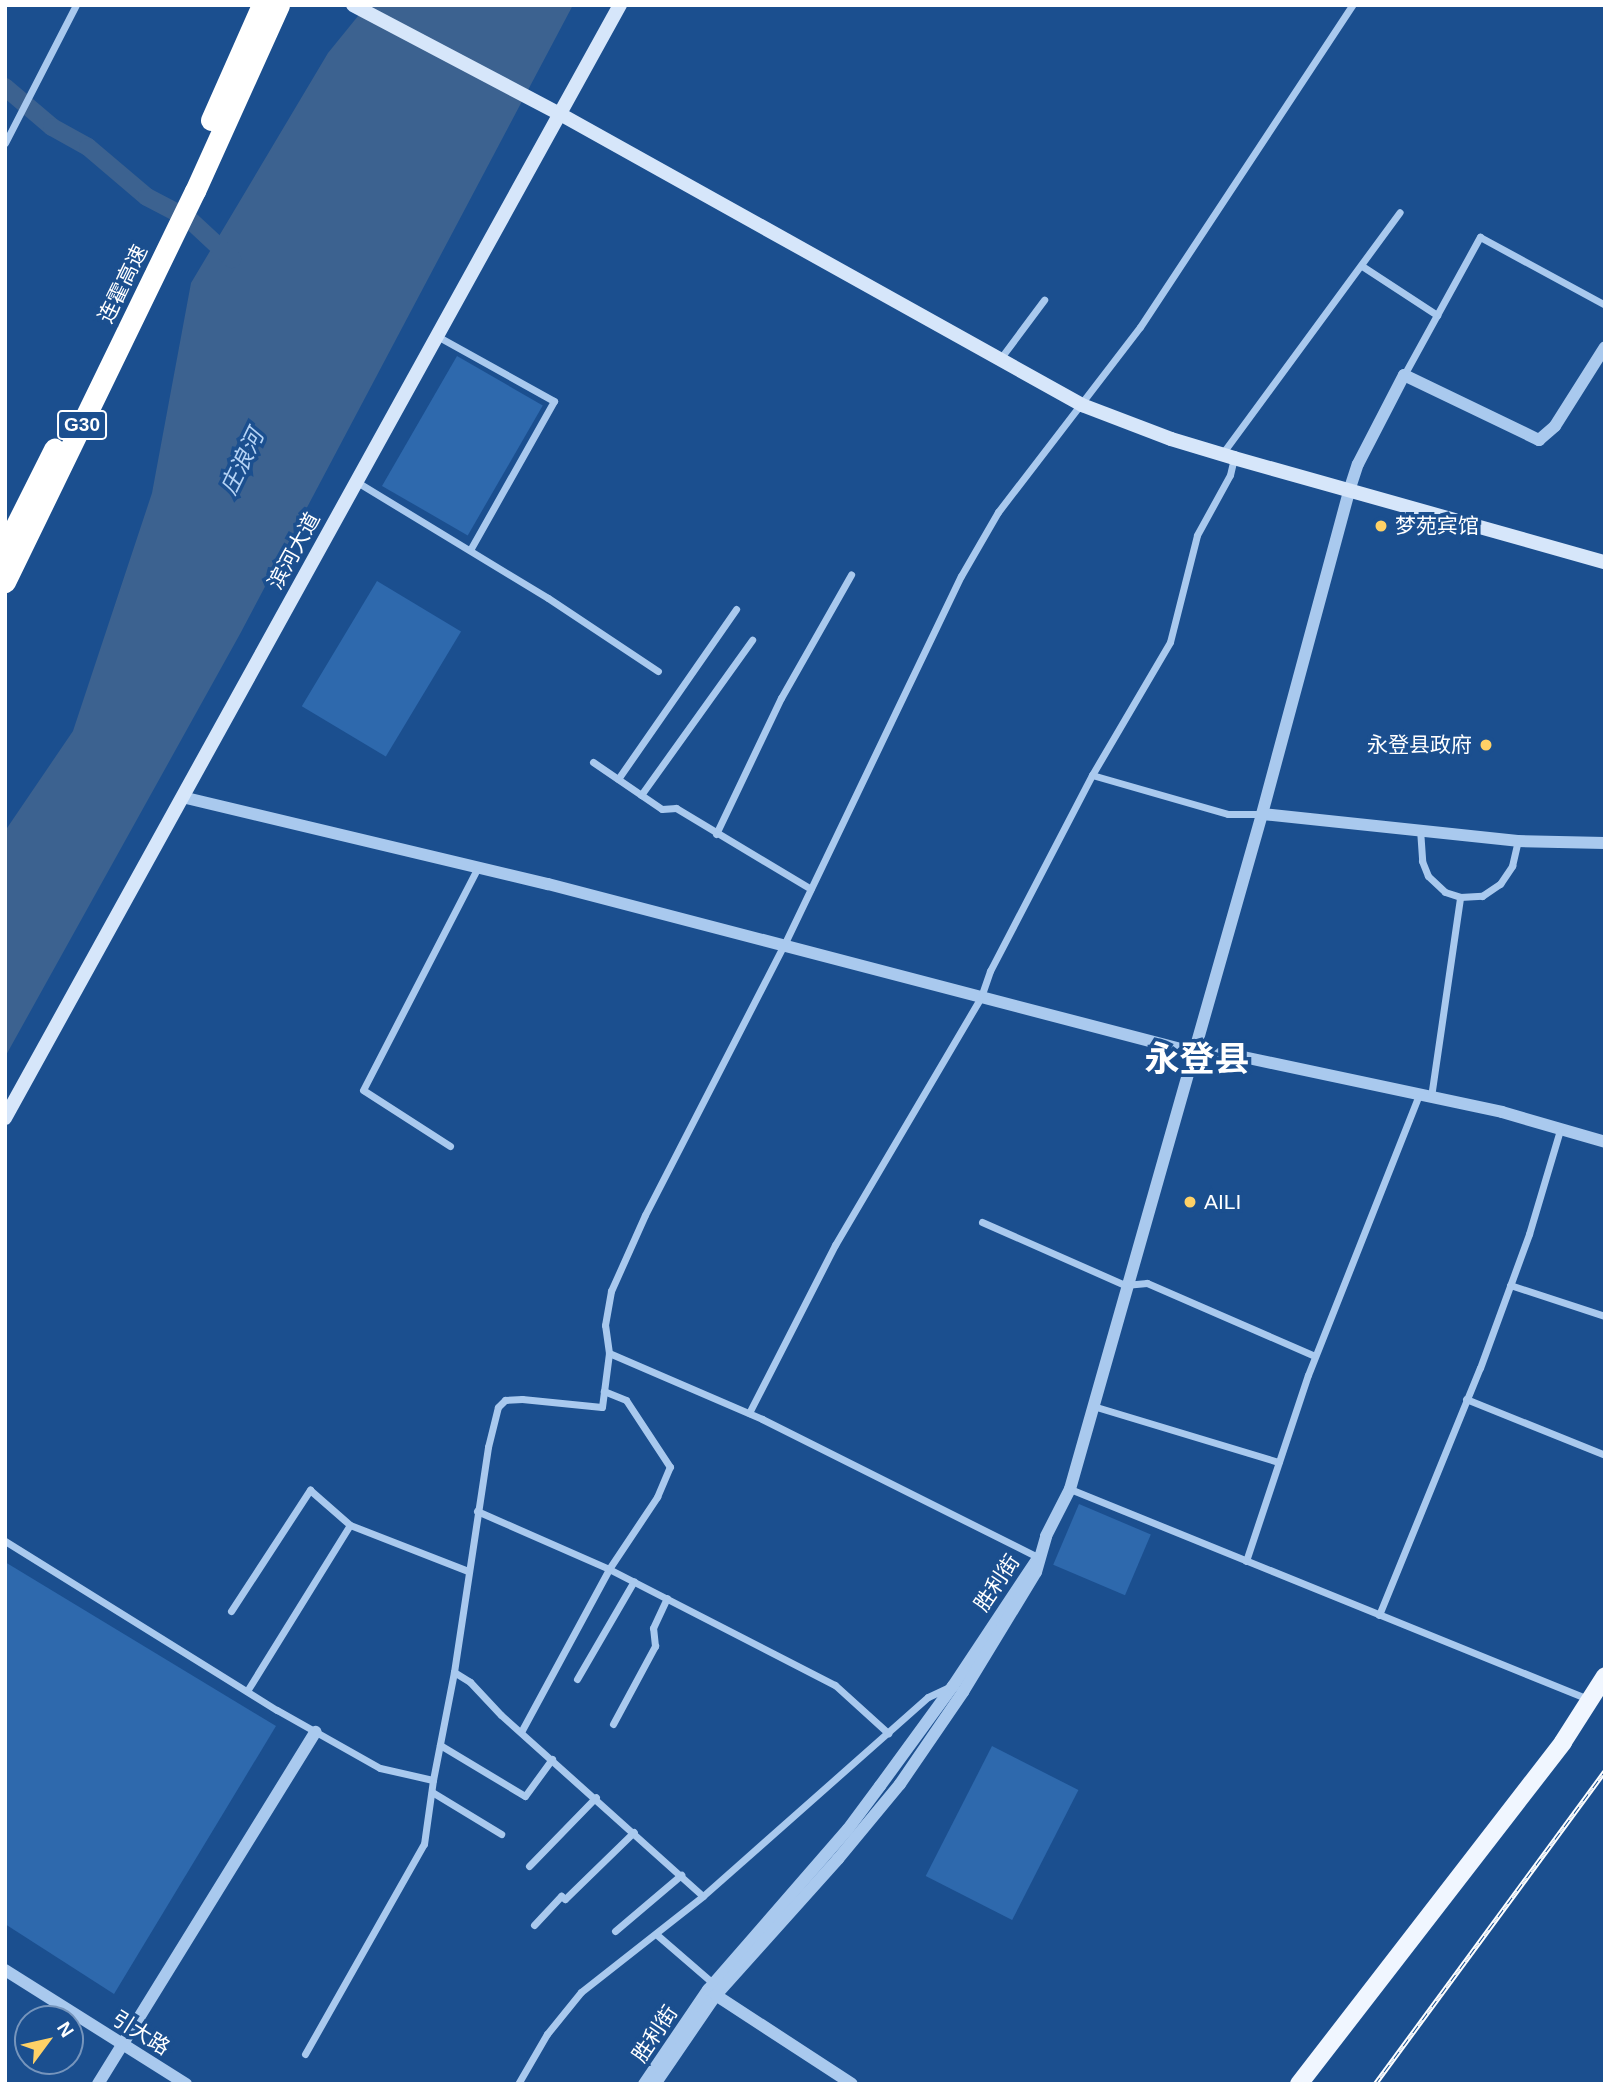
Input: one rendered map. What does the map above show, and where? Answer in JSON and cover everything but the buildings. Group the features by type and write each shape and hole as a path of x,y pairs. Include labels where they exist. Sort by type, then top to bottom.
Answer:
{"highway":[{"name":"连霍高速","path":"190,187 262,5"},
{"name":"连霍高速","path":"5,582 152,265 279,5"},
{"name":"连霍高速","path":"5,547 152,265"}],"main road":[{"name":"滨河大道","path":"5,1118 620,5"},
{"path":"356,7 529,97 1082,405 1171,439 1605,562"},
{"path":"1299,2084 1563,1742 1605,1676"}],"street":[{"path":"5,143 76,5"},
{"path":"305,2054 424,1844 433,1780 454,1672 477,1511 498,1407 505,1400 602,1407 609,1353 605,1325 617,1279 645,1215 784,945 961,576 998,512 1140,327 1352,5"},
{"path":"749,1413 835,1245 981,997 990,971 1092,775 1170,642 1196,536 1230,475 1228,456 1400,212"},
{"path":"609,1353 749,1413 1038,1557 1070,1489 1125,1285 1262,814 1358,464 1480,237 1605,306"},
{"path":"1362,266 1437,315"},
{"path":"1000,359 1044,300"},
{"path":"437,336 554,401 470,550"},
{"path":"1404,375 1539,440 1555,426 1605,347"},
{"path":"357,482 470,550 657,671"},
{"path":"716,834 781,698 851,575"},
{"path":"618,779 736,609"},
{"path":"641,795 752,640"},
{"path":"593,762 662,809 676,808 811,889"},
{"path":"1092,775 1228,814 1262,814 1420,828 1518,841 1605,843"},
{"path":"183,797 478,867 1192,1052 1234,1055 1502,1112 1605,1142"},
{"path":"1420,828 1422,861 1428,876 1445,892 1460,897 1482,896 1500,884 1512,866 1518,841"},
{"path":"450,1146 363,1090 478,867"},
{"path":"1246,1561 1315,1356 1425,1096 1460,897"},
{"path":"1379,1615 1510,1285 1560,1130"},
{"path":"982,1222 1125,1285 1147,1283 1315,1356"},
{"path":"1510,1285 1605,1316"},
{"path":"521,1732 609,1569 657,1497 670,1467 626,1400 604,1391"},
{"path":"1466,1399 1605,1455"},
{"path":"1093,1406 1279,1462"},
{"path":"1070,1489 1589,1700"},
{"path":"231,1611 310,1490 350,1525 468,1571"},
{"path":"477,1511 634,1581 835,1685 888,1733"},
{"path":"247,1691 350,1525"},
{"path":"5,1541 247,1691 380,1768 433,1780"},
{"name":"胜利街","path":"644,2084 713,1990 848,1829 953,1686 1038,1557"},
{"name":"胜利街","path":"655,2084 713,1990 838,1859 900,1784 963,1692 1036,1572 1038,1557"},
{"path":"577,1679 634,1581"},
{"path":"613,1724 655,1646 653,1628 667,1598"},
{"path":"454,1672 704,1896"},
{"path":"518,2084 547,2034 581,1992 704,1896 928,1697 953,1686"},
{"path":"98,2084 315,1731"},
{"path":"440,1745 525,1796 552,1759"},
{"path":"432,1792 501,1834"},
{"path":"529,1866 596,1797"},
{"path":"534,1924 561,1896 565,1899 634,1832"},
{"path":"615,1930 681,1875"},
{"path":"656,1934 713,1990 852,2084"},
{"name":"引大路","path":"5,1970 186,2084"}],"shaded area":[{"path":"457,356 543,406 468,535 382,486"},
{"path":"377,581 461,631 386,757 302,706"},
{"path":"1079,1504 1151,1534 1125,1595 1053,1565"},
{"path":"5,1562 276,1726 114,1994 5,1924"},
{"path":"992,1746 1078,1790 1012,1920 926,1876"}],"water":[{"name":"庄浪河","path":"367,5 573,5 240,634 5,1057 5,831 73,731 152,493 191,283 328,53"}],"waterway":[{"path":"5,87 52,127 88,147 147,197 189,219 232,259"}],"railway":[{"path":"1375,2084 1605,1771"}],"place":[{"name":"梦苑宾馆","path":"1381,526"},
{"name":"永登县政府","path":"1486,745"},
{"name":"AILI","path":"1190,1202"}],"district":[{"name":"永登县","path":"1197,1059"}]}
